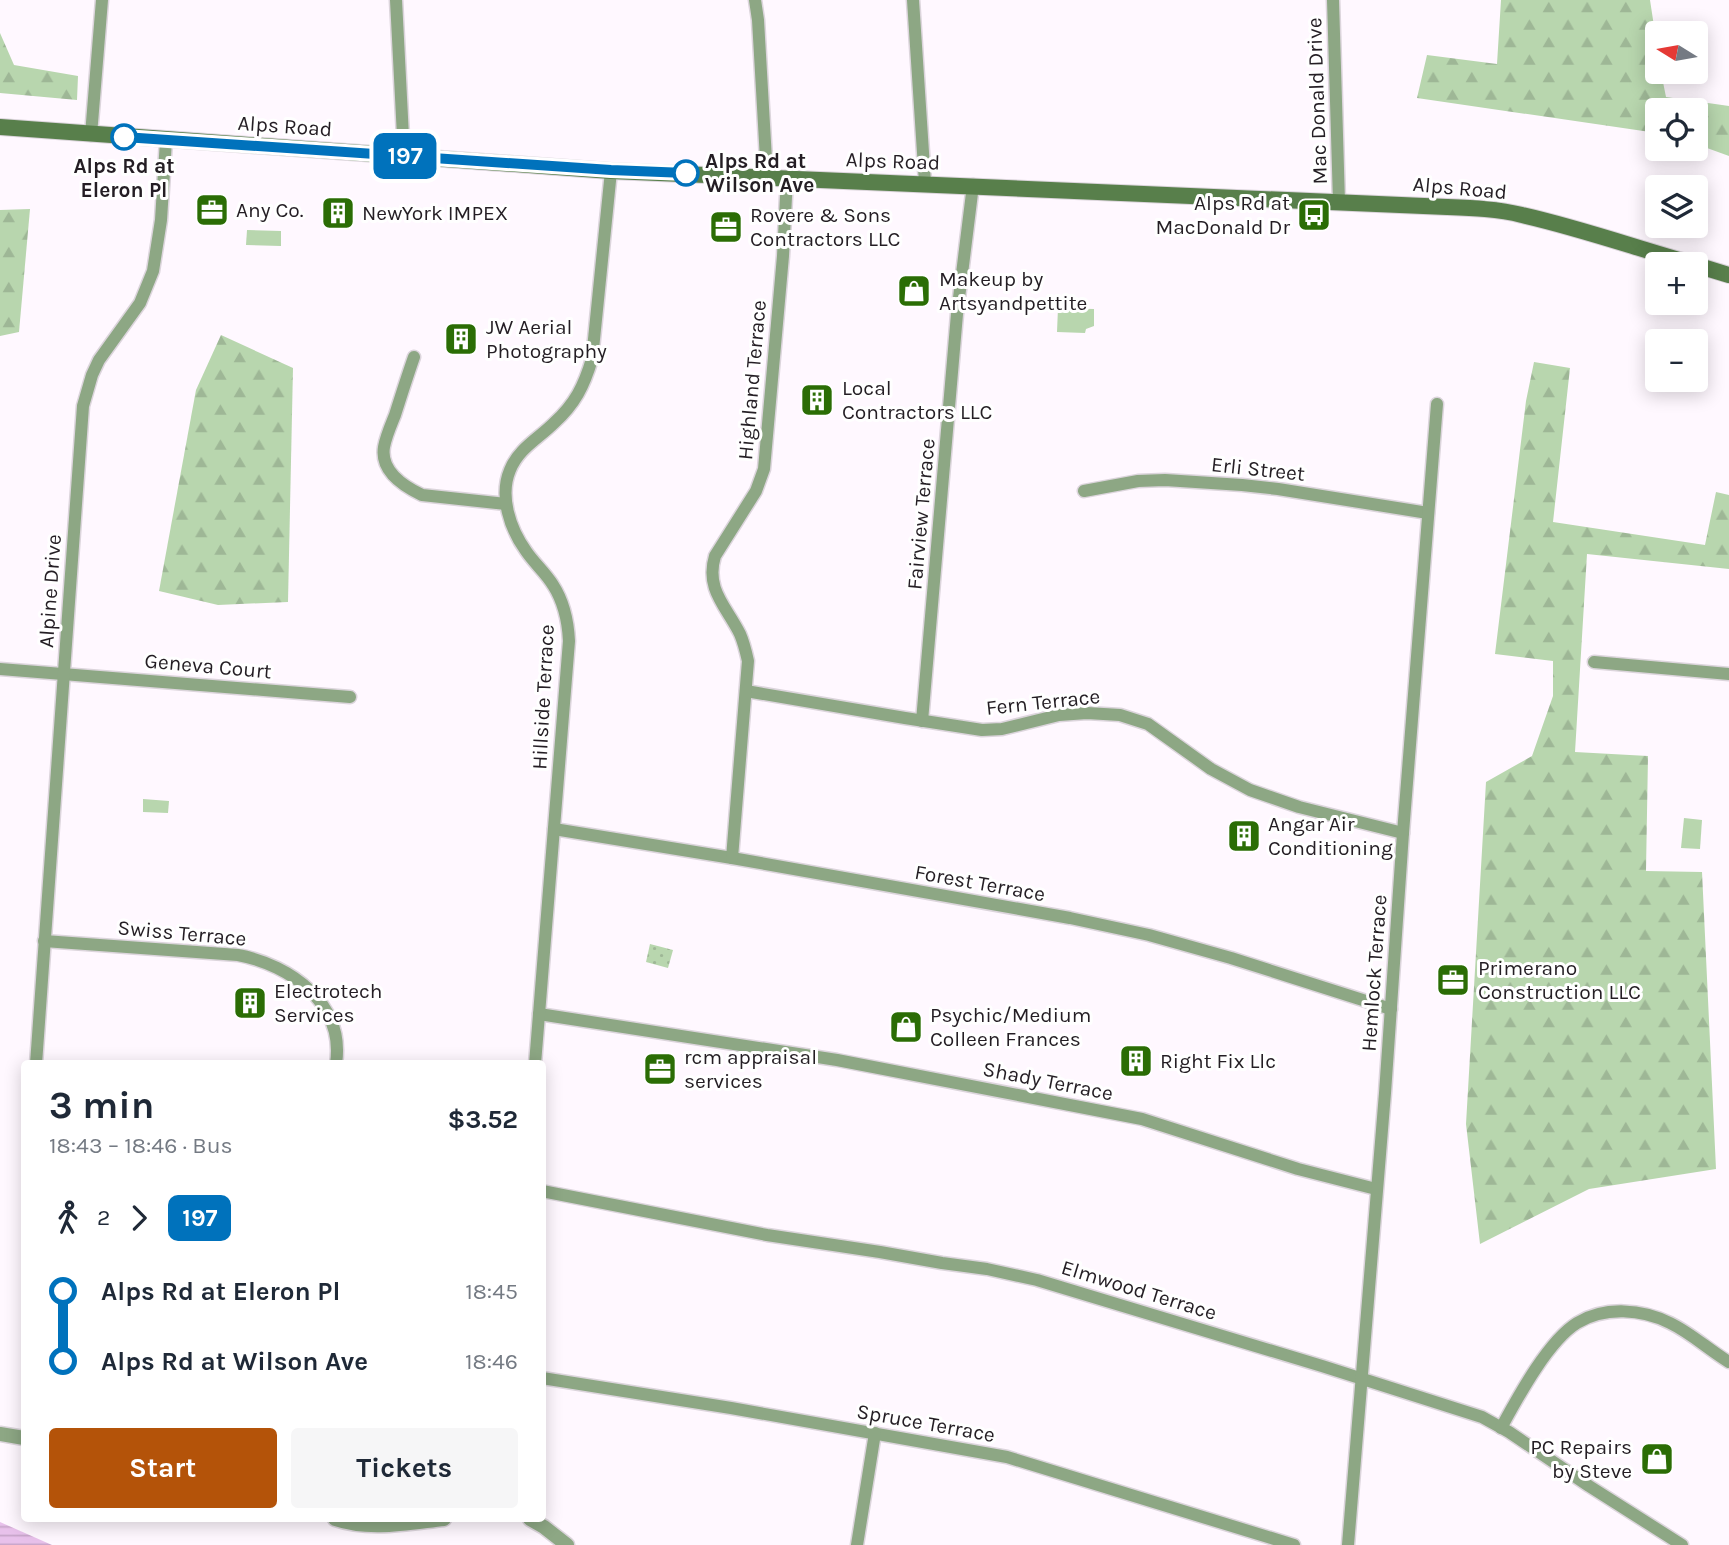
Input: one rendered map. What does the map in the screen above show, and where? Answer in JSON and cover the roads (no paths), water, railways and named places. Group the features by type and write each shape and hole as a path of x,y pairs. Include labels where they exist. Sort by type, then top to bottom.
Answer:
{"main road":[{"name":"Alps Road","path":"0,128 611,170 1447,206 1521,215 1649,252"},
{"name":"Alps Road","path":"1708,269 1729,275"}],"street":[{"path":"92,135 102,0"},
{"path":"396,0 404,156"},
{"path":"755,0 767,177"},
{"path":"913,0 925,183"},
{"name":"Mac Donald Drive","path":"1333,0 1339,202"},
{"name":"Alpine Drive","path":"36,1060 83,406 99,360 140,303 153,271 163,197 166,139"},
{"name":"Hillside Terrace","path":"535,1060 569,641 563,604 542,569 527,554 510,521 506,504 506,482 520,453 567,411 586,381 592,359 611,170"},
{"name":"Highland Terrace","path":"732,858 748,661 746,647 716,593 712,568 715,556 756,491 764,469 782,270 787,177"},
{"name":"Fairview Terrace","path":"922,721 957,314 973,185"},
{"path":"414,358 384,447 386,465 390,472 409,489 422,495 506,504"},
{"name":"Hemlock Terrace","path":"1348,1545 1437,404"},
{"name":"Erli Street","path":"1084,491 1138,481 1229,484 1278,489 1427,513"},
{"path":"1594,662 1729,674"},
{"name":"Geneva Court","path":"0,669 350,697"},
{"name":"Fern Terrace","path":"746,691 982,730 1002,729 1059,715 1120,715 1148,724 1211,769 1250,790 1312,810 1403,833"},
{"name":"Forest Terrace","path":"554,830 732,858 1070,918 1149,935 1231,958 1391,1009"},
{"name":"Swiss Terrace","path":"44,941 238,954 265,962 301,982 326,1010 338,1042 336,1060"},
{"name":"Shady Terrace","path":"539,1014 837,1060 1142,1119 1298,1169 1376,1189"},
{"name":"Elmwood Terrace","path":"546,1192 767,1234 987,1269 1037,1280 1362,1378 1482,1417 1682,1545"},
{"path":"1501,1428 1541,1361 1565,1332 1576,1323 1606,1312 1623,1311 1658,1317 1673,1324 1729,1362"},
{"name":"Spruce Terrace","path":"546,1379 1007,1457 1294,1545"},
{"path":"857,1545 875,1433"},
{"path":"0,1434 21,1438"},
{"path":"349,1522 378,1525 411,1522"},
{"path":"535,1522 567,1545"}],"place":[{"name":"Alps Rd at Eleron Pl","path":"124,137"},
{"name":"Alps Rd at Wilson Ave","path":"686,173"},
{"name":"Any Co.","path":"212,210"},
{"name":"NewYork IMPEX","path":"338,213"},
{"name":"Alps Rd at MacDonald Dr","path":"1314,215"},
{"name":"Rovere & Sons Contractors LLC","path":"726,227"},
{"name":"Makeup by Artsyandpettite","path":"914,291"},
{"name":"JW Aerial Photography","path":"461,339"},
{"name":"Local Contractors LLC","path":"817,400"},
{"name":"Angar Air Conditioning","path":"1244,836"},
{"name":"Primerano Construction LLC","path":"1453,980"},
{"name":"Electrotech Services","path":"250,1003"},
{"name":"Psychic/Medium Colleen Frances","path":"906,1027"},
{"name":"Right Fix Llc","path":"1136,1061"},
{"name":"rcm appraisal services","path":"660,1069"},
{"name":"PC Repairs by Steve","path":"1657,1459"}]}
